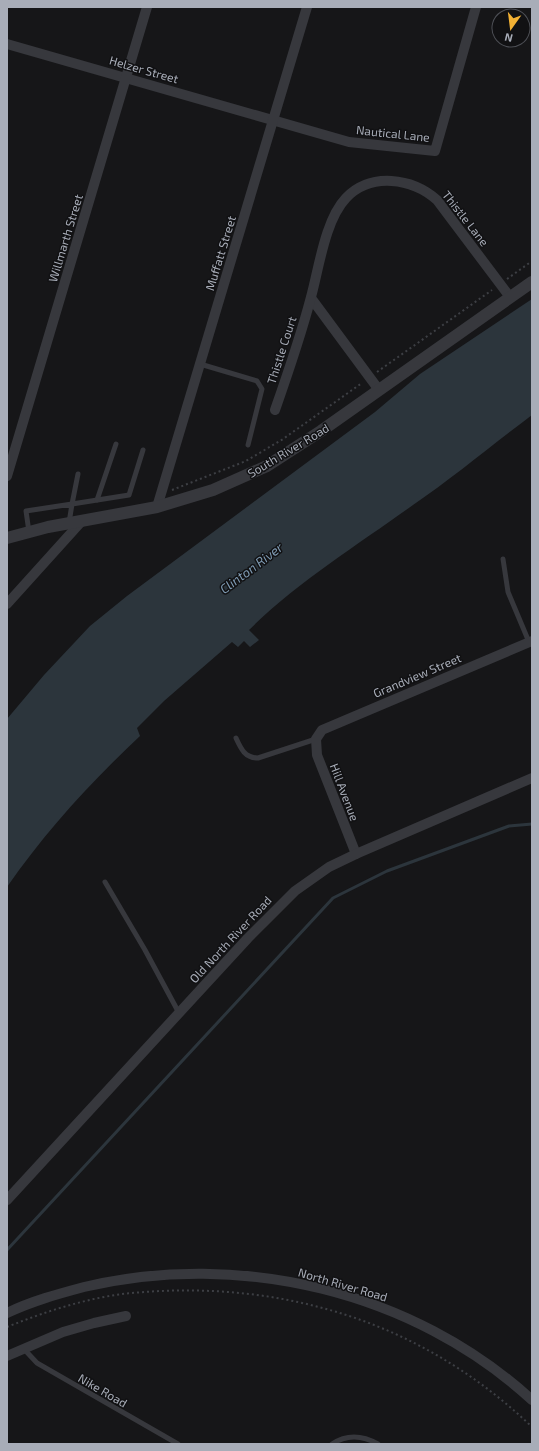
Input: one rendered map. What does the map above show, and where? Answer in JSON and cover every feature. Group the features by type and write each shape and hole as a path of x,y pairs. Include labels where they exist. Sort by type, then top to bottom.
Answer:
{"street":[{"name":"Willmarth Street","path":"7,476 147,7"},
{"name":"Muffatt Street","path":"157,507 307,7"},
{"name":"Nautical Lane","path":"274,120 350,142 435,150 476,7"},
{"name":"Helzer Street","path":"7,44 274,120"},
{"name":"Thistle Lane","path":"311,298 330,225 346,198 366,184 389,181 407,182 426,190 437,200 510,297"},
{"name":"South River Road","path":"7,538 29,532 157,507 213,490 267,466 316,436 532,282"},
{"path":"311,298 379,390"},
{"name":"Thistle Court","path":"275,410 311,298"},
{"path":"7,604 81,522"},
{"name":"Grandview Street","path":"316,738 326,728 531,642"},
{"name":"Hill Avenue","path":"316,738 317,755 356,854"},
{"name":"Old North River Road","path":"7,1200 179,1013 295,891 329,867 356,854 532,778"},
{"name":"North River Road","path":"7,1313 72,1290 146,1276 225,1274 259,1276 299,1283 364,1301 416,1323 472,1354 514,1384 532,1400"},
{"path":"7,1356 63,1332 126,1316"}],"lane":[{"path":"200,364 257,381 262,389 248,445"},
{"path":"97,500 116,444"},
{"path":"29,532 26,511 129,495 143,450"},
{"path":"68,524 78,474"},
{"path":"503,559 508,592 531,642"},
{"path":"236,738 243,753 253,758 258,758 316,738"},
{"path":"105,882 159,974 179,1013"},
{"name":"Nike Road","path":"23,1348 37,1363 178,1444"},
{"path":"332,1444 342,1438 356,1436 378,1444"}],"path":[{"path":"161,493 246,461 283,439 532,261"},
{"path":"7,1327 43,1313 91,1300 131,1293 193,1290 254,1294 298,1301 345,1314 397,1333 478,1381 510,1405 532,1427"}],"water":[{"name":"Clinton River","path":"532,299 532,415 443,483 328,564 287,596 249,630 259,640 250,647 244,641 238,647 232,642 164,701 137,728 140,736 69,808 37,846 7,887 7,719 44,675 90,626 127,596 375,412 420,374"}],"waterway":[{"path":"7,1250 333,898 387,871 509,826 532,824"}]}
